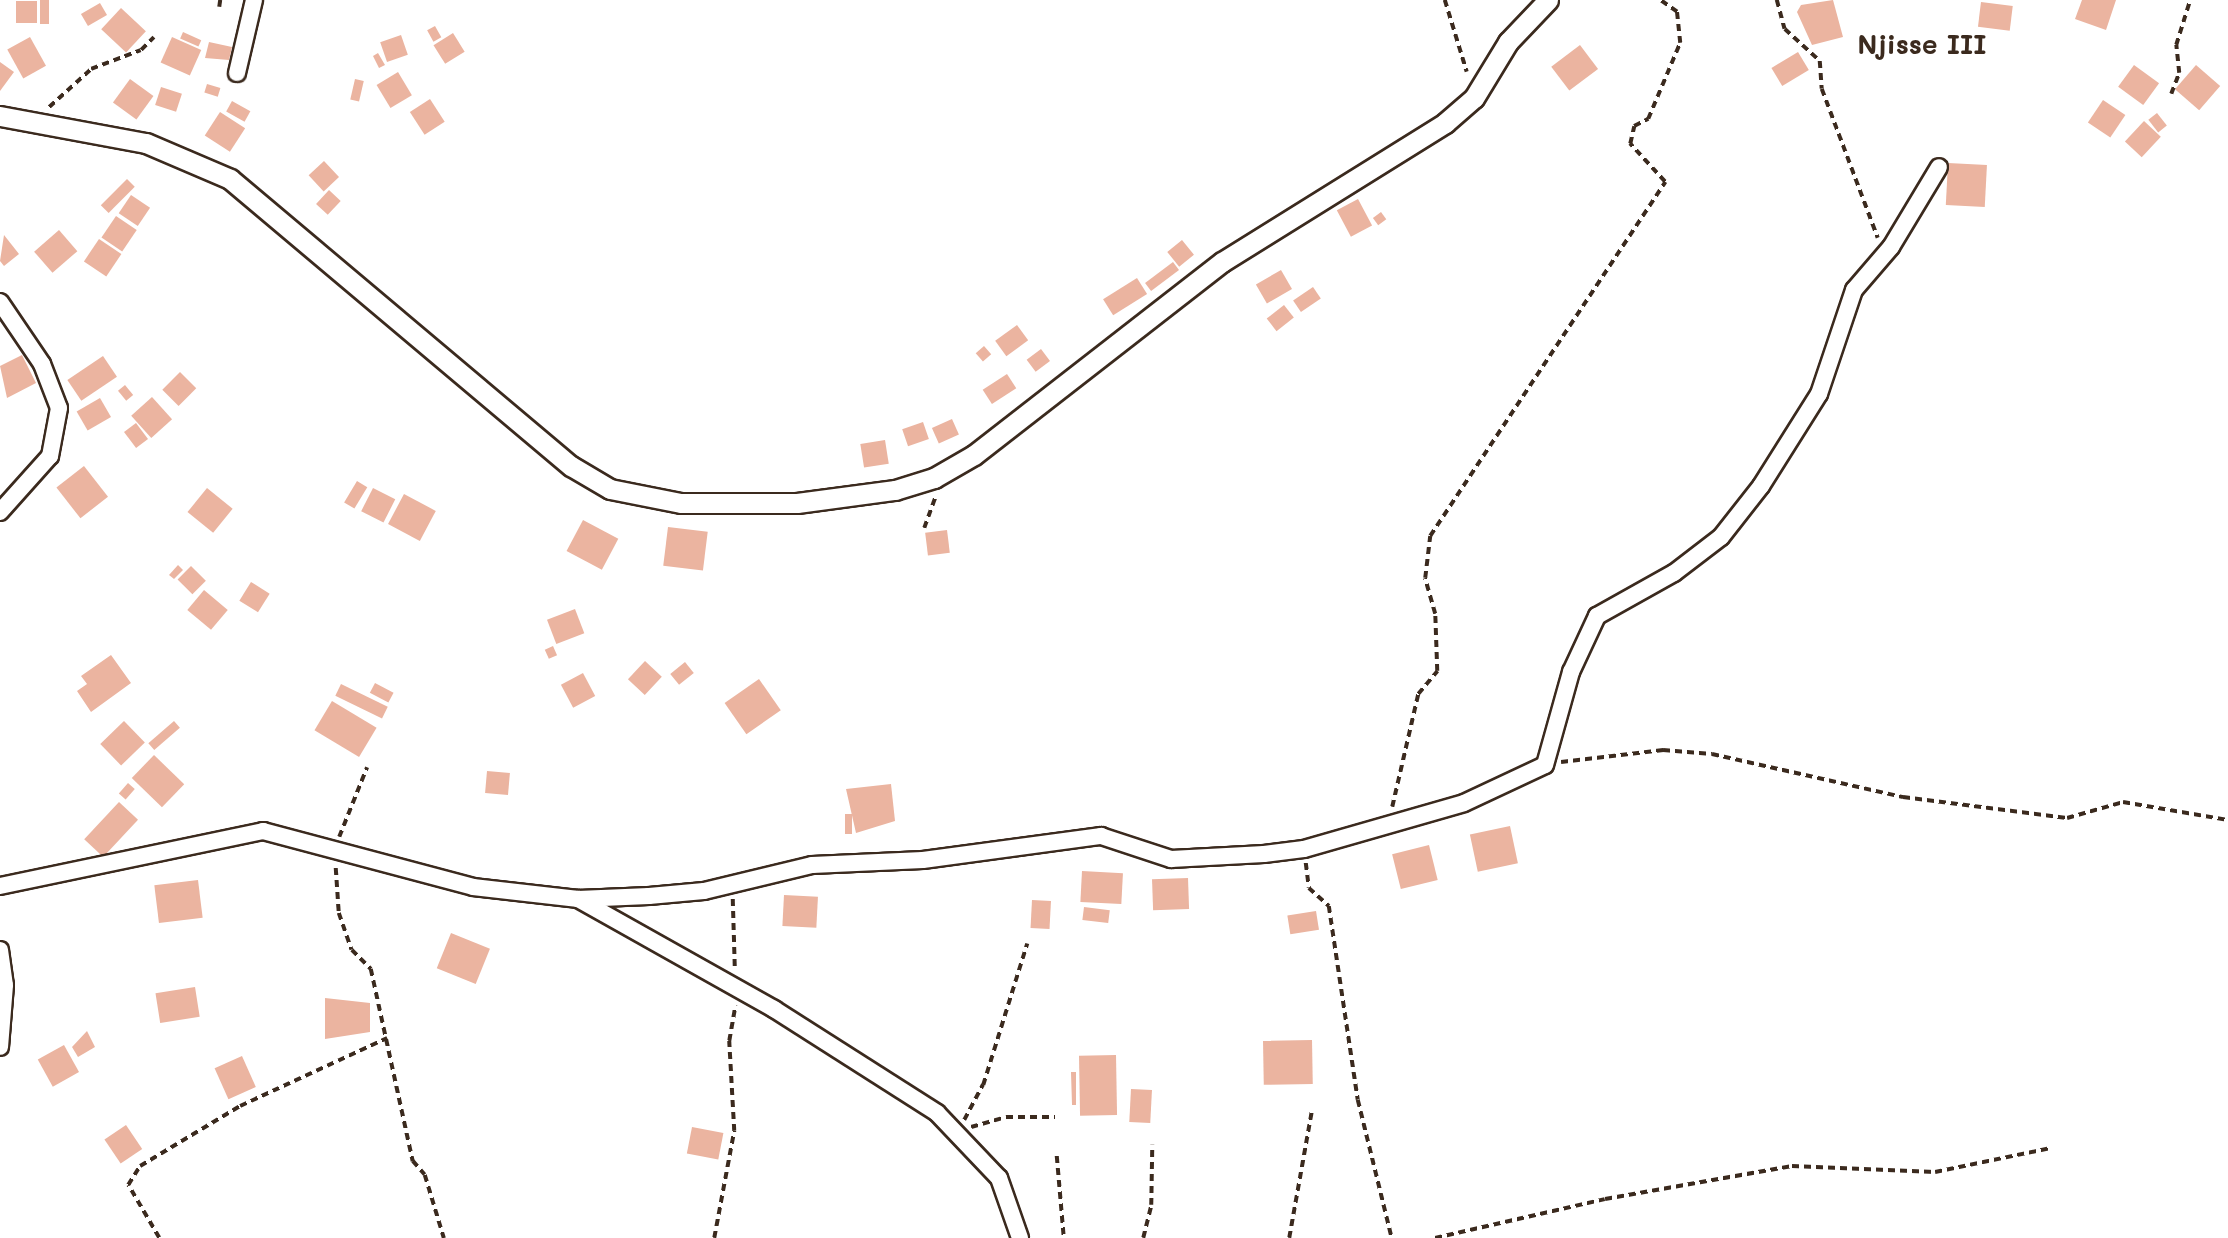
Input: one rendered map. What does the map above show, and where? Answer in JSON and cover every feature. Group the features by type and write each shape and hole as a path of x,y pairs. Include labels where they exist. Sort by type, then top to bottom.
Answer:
{"street":[{"path":"237,73 254,0"},
{"path":"0,117 35,126 146,143 230,179 571,467 610,489 640,499 730,506 870,493 934,478 985,447 1222,262 1412,146 1474,98 1508,42 1548,0"},
{"path":"0,886 263,831 335,847 473,887 578,899 686,893 812,865 923,860 1101,836 1171,859 1304,849 1390,821 1464,803 1545,765 1585,633 1614,602 1674,573 1720,537 1761,486 1819,394 1854,290 1891,247 1939,167"},
{"path":"0,302 43,364 59,408 50,456 0,512"},
{"path":"578,899 739,990 958,1130 999,1178 1020,1238"},
{"path":"0,950 5,985 0,1047"}],"path":[{"path":"219,7 220,0"},
{"path":"1445,0 1474,98"},
{"path":"1390,821 1418,694 1437,671 1440,647 1426,578 1430,536 1665,182 1630,145 1634,126 1648,119 1680,43 1676,12 1660,0"},
{"path":"1777,0 1785,29 1820,61 1822,89 1859,193 1879,239 1891,247"},
{"path":"2171,94 2179,73 2176,45 2190,0"},
{"path":"35,126 91,69 142,50 154,37"},
{"path":"924,528 936,493 934,478"},
{"path":"1545,765 1663,750 1712,754 1903,797 2067,818 2123,802 2228,820"},
{"path":"367,767 335,847 340,913 352,950 371,969 413,1161 425,1175 444,1238"},
{"path":"1304,849 1309,888 1329,906 1358,1100 1392,1238"},
{"path":"714,1238 734,1131 729,1041 739,990 731,912 736,883"},
{"path":"958,1130 982,1085 1027,944"},
{"path":"159,1238 128,1185 140,1166 240,1106 388,1038"},
{"path":"1289,1238 1312,1109"},
{"path":"958,1130 1006,1117 1055,1117"},
{"path":"1143,1238 1151,1205 1152,1145"},
{"path":"1435,1238 1605,1199 1792,1166 1935,1172 2051,1148"},
{"path":"1057,1156 1064,1238"}],"building":[{"path":"40,0 49,0 49,24 40,24"},
{"path":"1833,0 1843,37 1812,45 1797,12 1801,5"},
{"path":"2082,0 2116,0 2106,30 2075,19"},
{"path":"16,1 37,1 37,23 16,23"},
{"path":"1981,2 2013,6 2010,31 1978,27"},
{"path":"100,3 107,15 88,26 81,14"},
{"path":"121,8 146,31 126,52 101,29"},
{"path":"435,26 441,37 433,42 427,30"},
{"path":"183,32 201,40 198,47 180,38"},
{"path":"453,33 465,52 445,64 433,45"},
{"path":"401,35 408,55 387,62 380,42"},
{"path":"30,37 46,66 23,78 7,50"},
{"path":"172,37 201,50 190,76 161,63"},
{"path":"209,42 232,47 229,60 205,58"},
{"path":"1580,45 1598,69 1569,91 1551,67"},
{"path":"1798,52 1809,70 1782,86 1771,68"},
{"path":"378,53 385,65 379,68 373,56"},
{"path":"0,62 14,72 0,91"},
{"path":"2134,65 2159,83 2143,105 2118,87"},
{"path":"2196,65 2220,86 2199,110 2175,89"},
{"path":"398,72 412,95 390,108 377,85"},
{"path":"130,79 153,96 136,120 113,102"},
{"path":"355,79 364,81 359,101 350,99"},
{"path":"207,84 220,88 218,97 204,93"},
{"path":"161,87 182,94 176,112 155,105"},
{"path":"430,99 445,122 425,135 410,112"},
{"path":"2103,100 2125,115 2110,137 2088,122"},
{"path":"232,101 250,111 245,122 226,111"},
{"path":"220,112 245,128 230,152 205,135"},
{"path":"2157,113 2167,126 2158,132 2148,120"},
{"path":"2144,121 2161,137 2142,157 2125,141"},
{"path":"324,161 339,177 324,191 309,175"},
{"path":"1948,163 1987,165 1985,207 1946,205"},
{"path":"127,179 135,187 109,213 101,205"},
{"path":"329,190 341,201 328,215 316,204"},
{"path":"131,195 150,208 138,226 119,213"},
{"path":"1358,199 1372,225 1351,237 1337,210"},
{"path":"1381,212 1386,219 1378,225 1373,218"},
{"path":"116,216 137,230 122,252 101,238"},
{"path":"59,230 77,251 52,273 34,252"},
{"path":"4,235 19,254 4,266 0,261"},
{"path":"99,239 121,254 106,276 84,261"},
{"path":"1182,240 1194,255 1179,267 1167,252"},
{"path":"1173,262 1179,270 1151,291 1145,283"},
{"path":"1281,270 1292,289 1267,304 1256,284"},
{"path":"1137,278 1147,294 1113,315 1103,299"},
{"path":"1313,287 1321,299 1301,312 1293,300"},
{"path":"1284,305 1294,318 1277,331 1267,319"},
{"path":"1017,325 1028,340 1006,356 995,341"},
{"path":"984,346 991,354 983,362 976,353"},
{"path":"1041,349 1050,361 1036,372 1027,360"},
{"path":"22,355 36,383 7,398 0,366"},
{"path":"103,356 117,377 81,401 67,380"},
{"path":"180,372 196,388 179,406 162,390"},
{"path":"1007,374 1016,388 992,404 983,390"},
{"path":"125,385 133,395 126,401 118,391"},
{"path":"152,397 172,419 151,438 131,416"},
{"path":"100,398 111,417 88,431 77,412"},
{"path":"952,419 959,435 939,443 932,428"},
{"path":"923,422 929,439 908,446 902,429"},
{"path":"136,423 148,439 136,448 124,432"},
{"path":"885,440 889,464 864,468 860,444"},
{"path":"84,466 108,497 80,518 56,488"},
{"path":"357,481 367,487 354,509 344,502"},
{"path":"207,488 233,509 213,533 187,512"},
{"path":"373,488 395,499 383,523 361,511"},
{"path":"404,494 436,511 420,541 388,524"},
{"path":"583,520 618,539 602,570 567,551"},
{"path":"668,527 708,532 703,571 663,566"},
{"path":"947,530 950,553 928,556 925,533"},
{"path":"178,565 183,570 174,579 169,575"},
{"path":"191,566 206,581 192,594 178,579"},
{"path":"251,582 270,594 258,612 239,601"},
{"path":"204,590 228,610 211,630 187,610"},
{"path":"575,609 584,633 556,644 547,620"},
{"path":"553,646 557,655 549,659 545,650"},
{"path":"111,655 131,683 91,712 77,691 87,684 81,676"},
{"path":"645,661 662,677 645,695 628,679"},
{"path":"685,662 694,673 679,685 670,674"},
{"path":"583,673 595,696 573,708 561,685"},
{"path":"759,679 781,710 746,734 725,703"},
{"path":"375,683 394,693 388,703 370,693"},
{"path":"341,684 388,707 382,718 335,696"},
{"path":"332,701 377,728 359,757 314,730"},
{"path":"124,721 145,743 121,766 100,744"},
{"path":"174,721 180,728 154,750 148,743"},
{"path":"154,755 184,784 162,807 132,778"},
{"path":"487,771 510,773 508,795 485,793"},
{"path":"128,783 135,789 126,799 119,794"},
{"path":"891,784 895,821 856,833 846,789"},
{"path":"119,802 138,820 103,857 84,839"},
{"path":"845,814 852,814 852,834 845,834"},
{"path":"1510,826 1518,863 1478,872 1470,835"},
{"path":"1429,845 1438,880 1401,889 1392,854"},
{"path":"1082,871 1123,873 1121,904 1080,902"},
{"path":"1188,878 1189,909 1153,910 1152,879"},
{"path":"198,880 203,918 159,923 154,885"},
{"path":"784,895 818,897 816,928 782,926"},
{"path":"1032,900 1051,901 1050,929 1031,928"},
{"path":"1084,907 1110,910 1108,923 1082,920"},
{"path":"1316,911 1319,930 1290,934 1287,916"},
{"path":"451,933 490,949 476,984 437,968"},
{"path":"195,987 200,1017 160,1023 155,993"},
{"path":"325,998 370,1003 370,1032 325,1039"},
{"path":"87,1031 95,1047 78,1057 72,1047"},
{"path":"1312,1040 1313,1084 1264,1085 1263,1041"},
{"path":"64,1045 79,1072 53,1087 38,1060"},
{"path":"1116,1055 1117,1115 1080,1116 1079,1056"},
{"path":"242,1056 256,1087 228,1099 215,1068"},
{"path":"1071,1072 1076,1072 1076,1105 1072,1105"},
{"path":"1131,1089 1152,1090 1150,1123 1129,1122"},
{"path":"126,1125 142,1149 121,1164 104,1140"},
{"path":"692,1127 723,1133 718,1160 687,1154"}],"district":[{"name":"Njisse III","path":"1922,45"}]}
